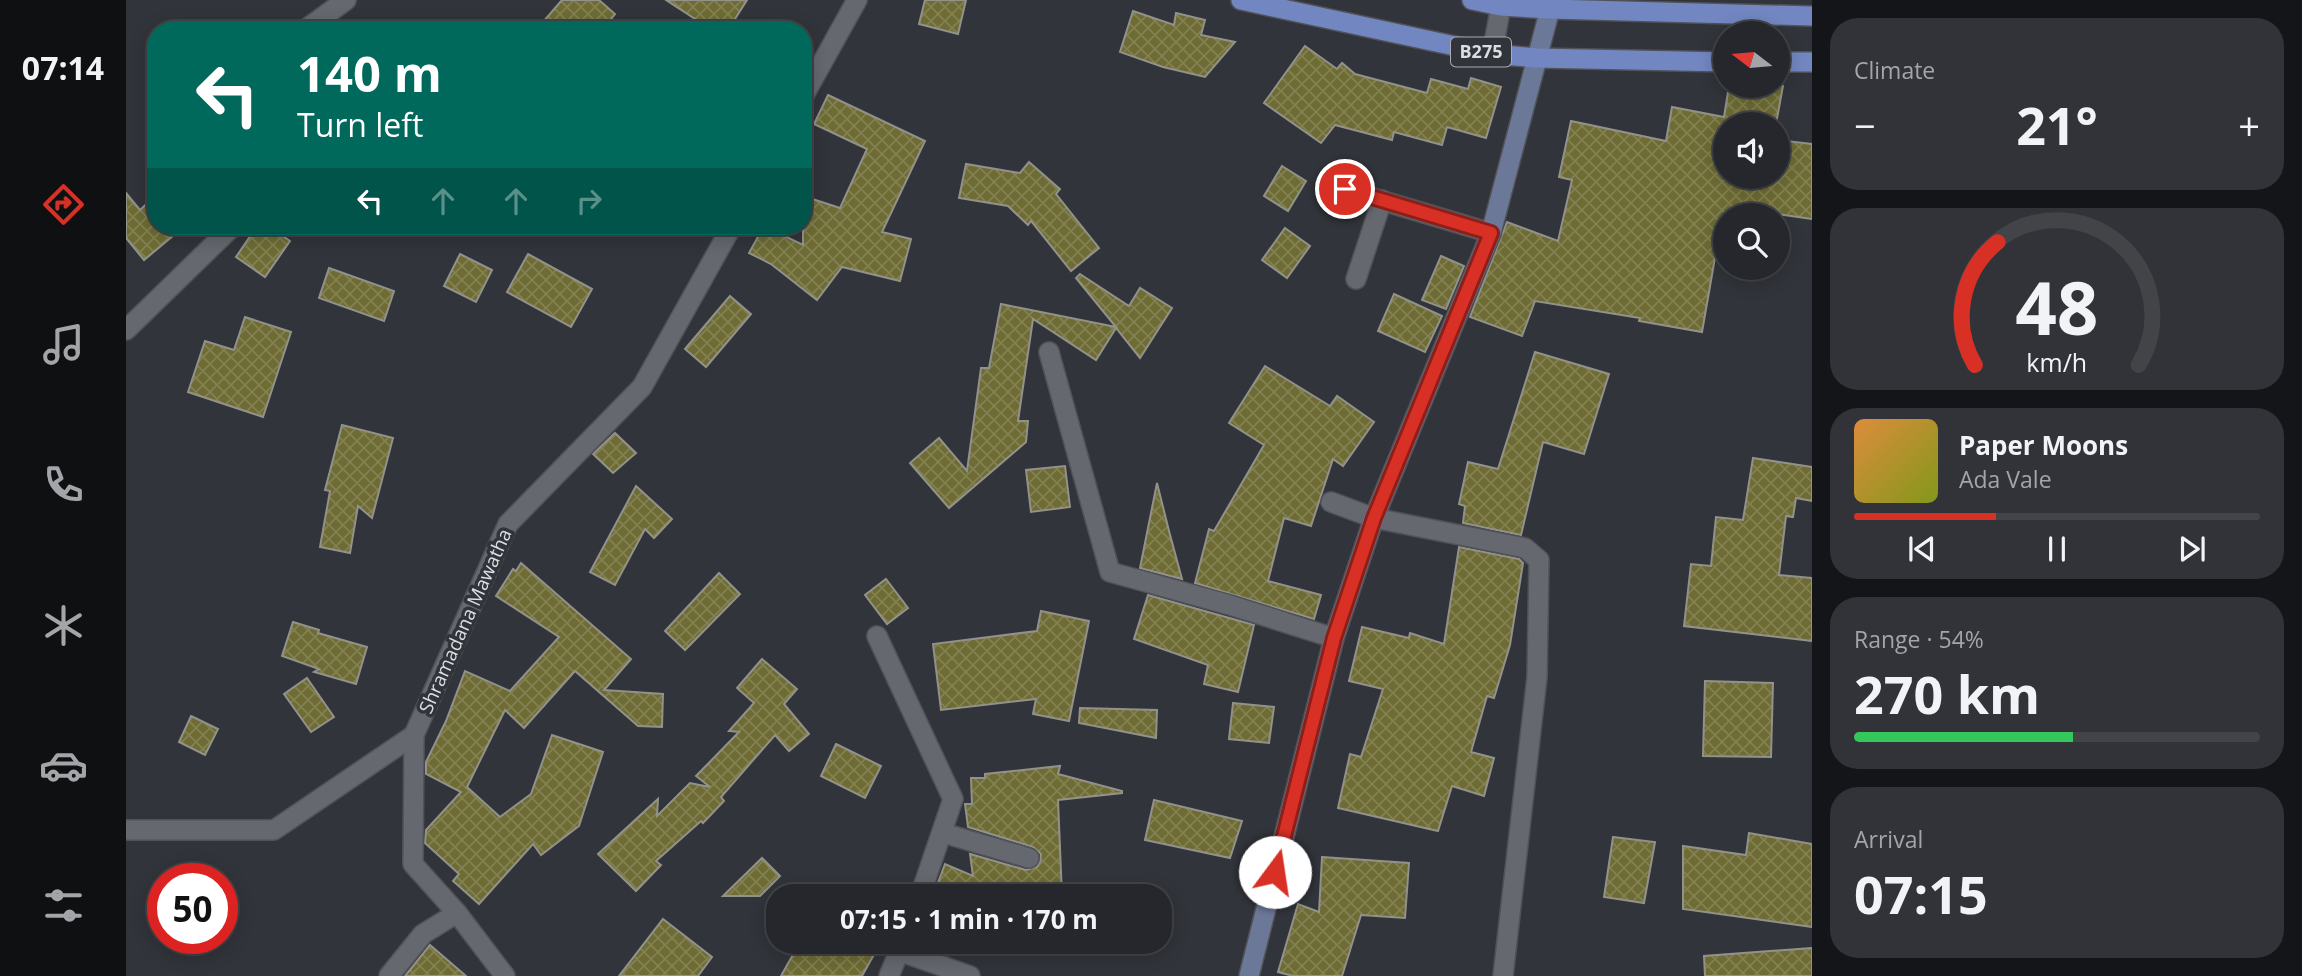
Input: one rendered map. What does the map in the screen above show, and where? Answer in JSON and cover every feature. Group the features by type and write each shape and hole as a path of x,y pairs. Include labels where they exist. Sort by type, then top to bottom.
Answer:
{"main road":[{"name":"B275","path":"1241,0 1492,54 1536,58 1713,62"},
{"path":"1472,0 1550,9 1812,16"},
{"path":"1249,976 1334,638 1374,518 1491,233 1550,9"},
{"path":"1790,62 1812,62"}],"street":[{"path":"317,21 346,0"},
{"path":"812,81 857,0"},
{"path":"1492,54 1502,3"},
{"path":"1326,184 1491,233"},
{"path":"1356,279 1382,200"},
{"path":"126,330 224,235"},
{"name":"Shramadana Mawatha","path":"505,976 457,913 413,864 414,735 508,524 642,387 727,235"},
{"path":"1049,352 1110,572 1230,605 1334,638"},
{"path":"1331,502 1374,518 1525,548 1539,560 1537,677 1503,976"},
{"path":"877,636 953,799 924,884"},
{"path":"126,830 274,830 414,735"},
{"path":"943,832 1029,858"},
{"path":"389,976 423,934 457,913"},
{"path":"889,976 898,954"},
{"path":"919,954 970,976"}],"building":[{"path":"562,0 599,0 615,14 609,21 544,21"},
{"path":"666,0 747,0 734,21 698,21"},
{"path":"925,0 966,0 958,34 919,24"},
{"path":"1133,11 1174,25 1176,13 1205,20 1201,35 1235,42 1205,77 1163,67 1120,52"},
{"path":"1305,46 1337,69 1342,63 1355,74 1427,93 1431,79 1468,89 1471,78 1501,87 1486,138 1447,127 1442,145 1394,132 1392,140 1335,125 1321,143 1264,103"},
{"path":"828,95 925,141 882,232 911,239 900,281 842,267 817,300 771,264 749,253 759,235 782,235 803,245 803,235 812,235 812,199 840,208 867,149 814,124"},
{"path":"1727,98 1781,98 1778,112 1725,112"},
{"path":"1672,107 1713,115 1713,189 1790,189 1790,141 1812,144 1812,219 1790,216 1790,203 1713,203 1713,269 1702,332 1639,321 1640,318 1535,301 1522,336 1470,317 1507,222 1558,241 1572,180 1559,177 1571,121 1666,141"},
{"path":"1029,162 1060,189 1056,194 1099,248 1071,271 1031,221 1028,225 1008,206 959,198 966,164 1020,173"},
{"path":"1282,166 1306,181 1288,211 1264,196"},
{"path":"126,193 140,210 147,203 147,235 174,235 144,260 126,238"},
{"path":"1285,228 1310,246 1287,278 1262,260"},
{"path":"251,235 281,235 290,241 265,277 236,257"},
{"path":"460,254 492,270 476,302 444,286"},
{"path":"528,254 592,289 571,327 507,292"},
{"path":"1441,256 1464,266 1446,309 1422,300"},
{"path":"329,268 394,291 384,321 319,298"},
{"path":"1080,274 1129,306 1140,288 1172,308 1140,358 1116,328 1096,360 1033,319 1018,421 1028,421 1026,442 949,508 910,463 939,438 967,471 981,368 989,368 1001,304 1116,327 1076,278"},
{"path":"1394,294 1442,316 1425,352 1378,331"},
{"path":"730,296 751,314 706,367 685,349"},
{"path":"245,317 291,332 263,417 188,392 205,341 234,350"},
{"path":"1535,352 1609,374 1584,454 1543,442 1521,535 1463,523 1465,506 1459,504 1468,462 1498,469"},
{"path":"1265,366 1330,406 1337,396 1374,422 1343,466 1333,459 1311,526 1284,518 1268,581 1321,595 1314,619 1195,583 1209,529 1214,531 1264,445 1229,423"},
{"path":"342,425 393,438 372,518 358,506 350,553 320,547 330,491 325,490"},
{"path":"615,433 636,453 613,473 593,454"},
{"path":"1753,458 1812,467 1812,501 1796,498 1793,517 1786,516 1779,575 1812,578 1812,641 1684,626 1691,564 1711,566 1716,517 1743,520"},
{"path":"1065,466 1070,507 1031,512 1026,470"},
{"path":"1157,483 1169,531 1182,579 1140,568"},
{"path":"636,486 672,519 654,538 645,529 615,585 590,572"},
{"path":"1459,547 1519,559 1523,563 1510,645 1494,698 1487,696 1471,752 1494,758 1484,796 1452,786 1438,831 1338,808 1350,754 1361,757 1383,689 1349,681 1362,627 1409,638 1410,633 1444,644"},
{"path":"521,563 631,659 604,690 663,694 662,727 638,726 575,671 524,728 505,710 467,787 500,817 531,794 552,735 603,752 579,826 541,855 533,844 479,904 453,881 459,874 425,843 426,830 461,792 426,774 426,762 446,721 465,671 510,691 559,637 496,596 513,569 516,571"},
{"path":"719,573 740,594 685,650 665,631"},
{"path":"886,579 908,608 887,624 865,595"},
{"path":"1148,595 1254,625 1238,692 1204,684 1208,665 1134,639"},
{"path":"1041,611 1089,621 1069,721 1033,714 1036,699 941,710 933,644 1037,631"},
{"path":"293,622 319,630 318,633 367,647 356,684 314,672 319,669 282,656"},
{"path":"762,659 797,689 784,704 809,734 789,751 775,735 721,797 724,801 703,823 701,821 656,861 661,865 636,891 598,854 658,799 657,816 690,783 710,787 696,776 739,732 729,731 754,703 737,688"},
{"path":"307,678 334,717 311,732 284,694"},
{"path":"1705,681 1773,683 1771,757 1703,756"},
{"path":"1233,703 1274,707 1269,743 1229,739"},
{"path":"1080,708 1157,710 1156,738 1079,723"},
{"path":"191,716 218,729 205,755 179,742"},
{"path":"836,744 881,766 865,798 821,776"},
{"path":"1060,766 1058,774 1122,793 1058,800 1062,884 938,884 945,864 973,876 970,854 1026,870 1037,867 1040,862 1041,854 1033,847 968,827 965,804 972,804 971,778 985,778 985,774"},
{"path":"1154,800 1242,821 1230,858 1145,840"},
{"path":"1749,833 1812,844 1812,927 1683,909 1683,846 1746,855"},
{"path":"1613,837 1655,842 1644,903 1604,897"},
{"path":"1322,857 1409,863 1405,918 1361,915 1342,976 1293,976 1278,972 1298,904 1319,912"},
{"path":"762,858 780,876 772,884 766,884 766,890 760,896 723,896"},
{"path":"663,919 712,957 698,976 619,976"},
{"path":"430,945 466,976 405,976"},
{"path":"1812,948 1812,976 1705,976 1704,956"},
{"path":"793,954 874,954 862,976 781,976"}],"route":[{"path":"1275,872 1334,638 1374,518 1491,233 1345,189"}]}
